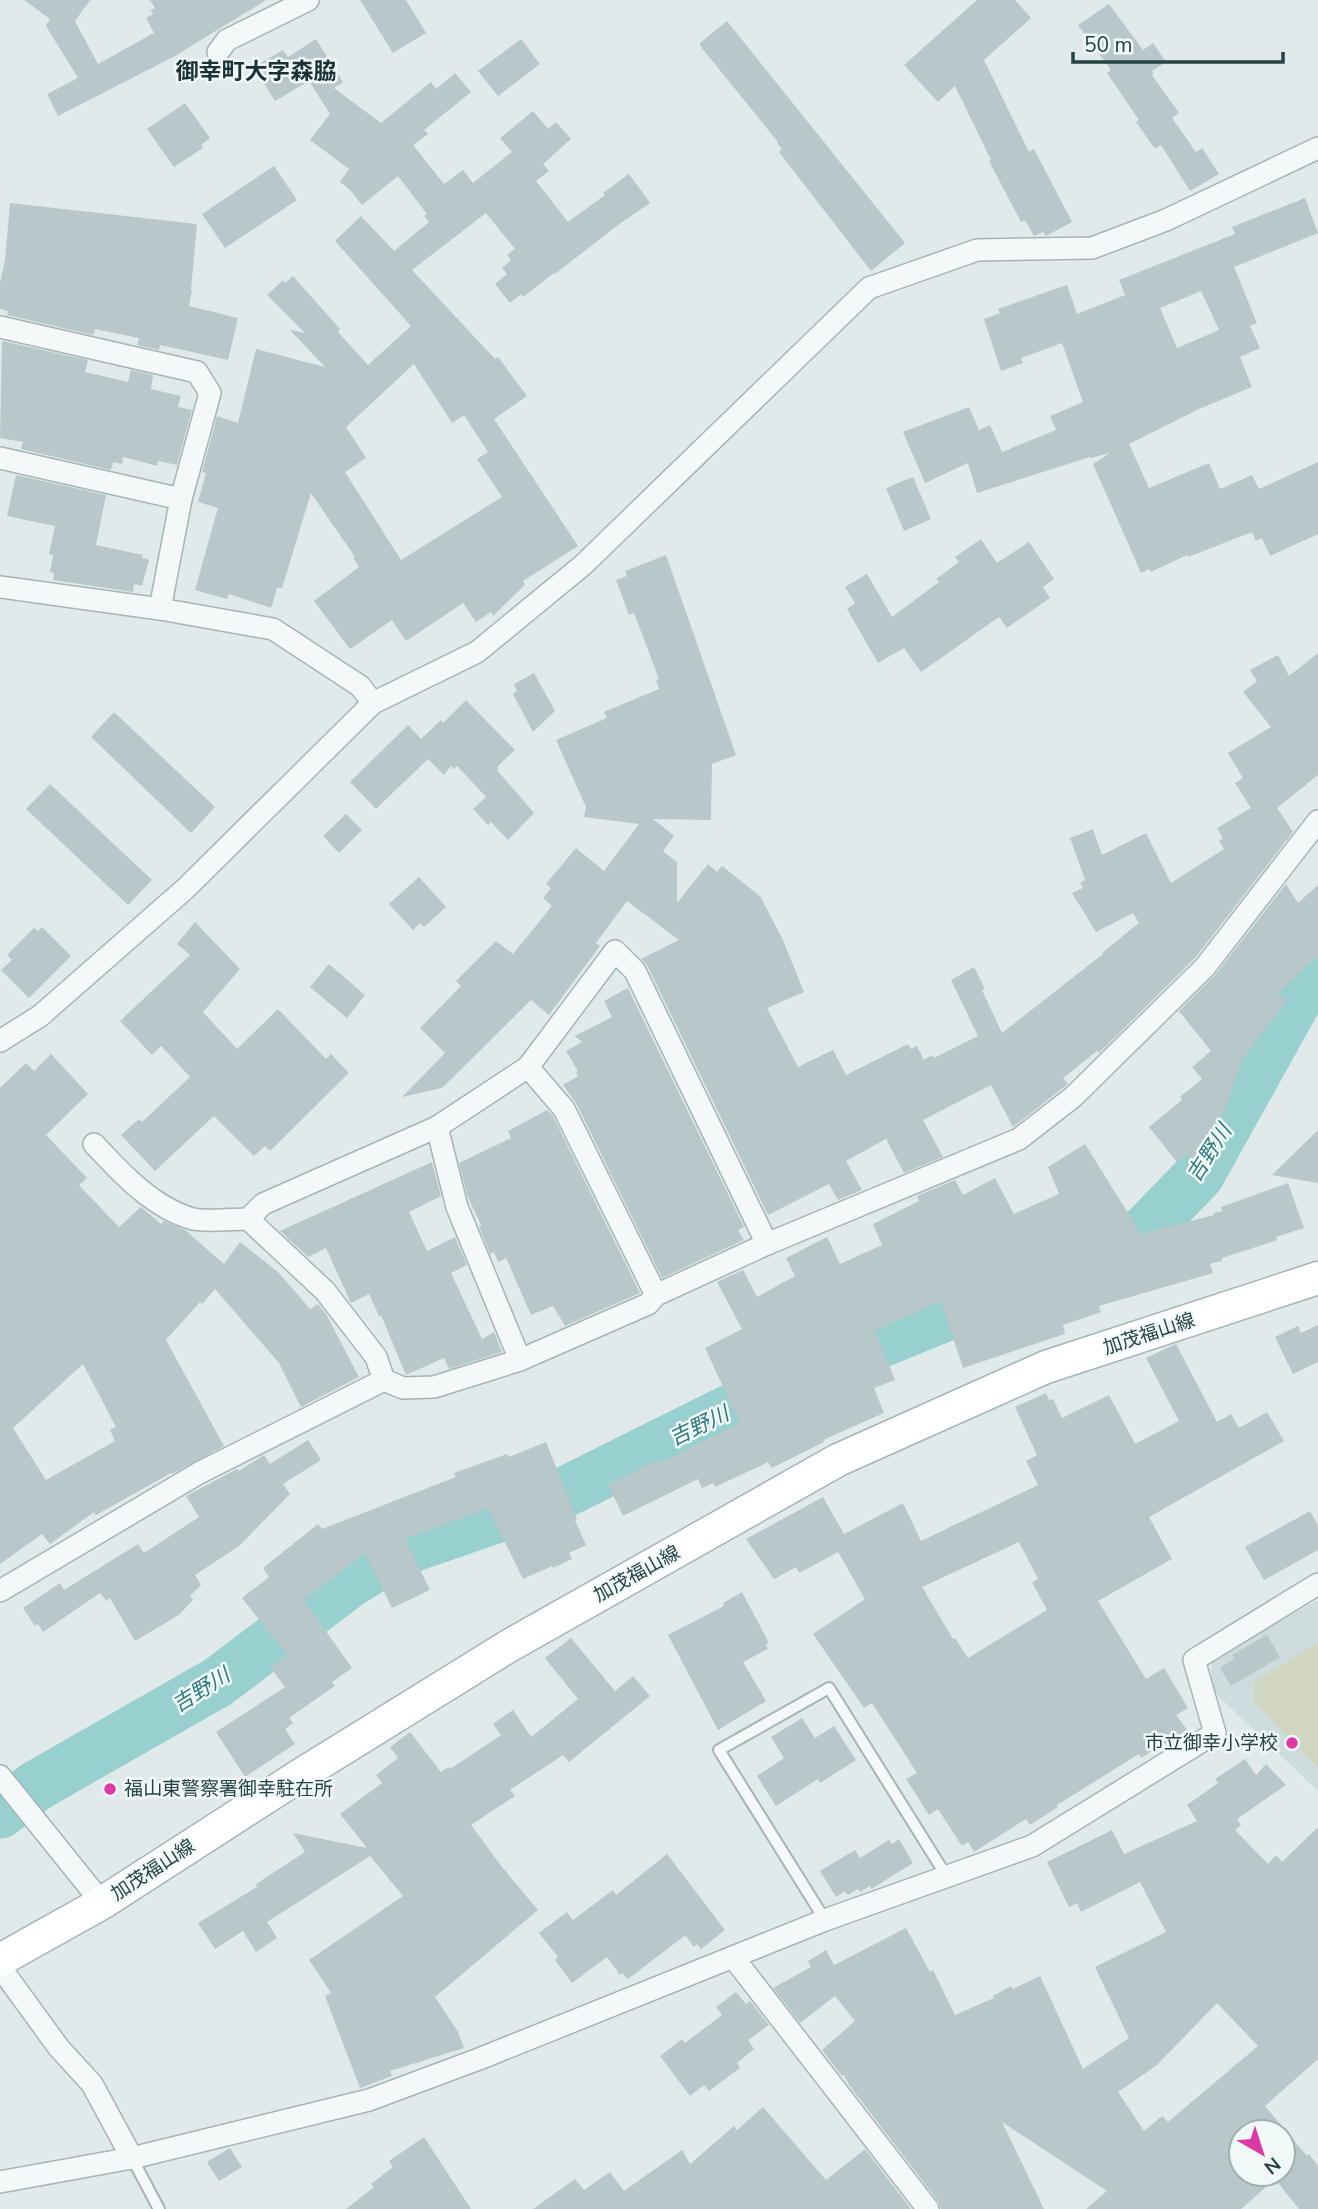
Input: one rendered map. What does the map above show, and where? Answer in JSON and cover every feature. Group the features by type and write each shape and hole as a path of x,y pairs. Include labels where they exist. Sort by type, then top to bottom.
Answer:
{"main road":[{"name":"加茂福山線","path":"0,1960 102,1903 507,1647 838,1460 1046,1367 1318,1278"}],"street":[{"path":"219,52 227,40 308,0"},
{"path":"0,1041 40,1016 186,889 373,703 477,652 583,565 869,288 977,250 1093,248 1166,220 1318,148"},
{"path":"0,327 197,372 210,393 181,499 160,609"},
{"path":"0,458 181,499"},
{"path":"0,587 160,609 273,629 360,686 373,703"},
{"path":"94,1144 128,1180 165,1206 194,1219 248,1219 325,1292 376,1357 384,1380 403,1388 434,1387 520,1360 648,1304 656,1295 768,1244 1019,1139 1073,1097 1205,967 1318,821"},
{"path":"248,1219 262,1204 437,1126 528,1067 615,951 635,971 768,1244"},
{"path":"528,1067 564,1109 656,1295"},
{"path":"437,1126 457,1207 520,1360"},
{"path":"0,1591 199,1473 384,1380"},
{"path":"0,2182 132,2158 369,2100 479,2059 825,1920 1032,1846 1215,1733 1194,1660 1318,1584"},
{"path":"6,1783 102,1903"},
{"path":"733,1957 928,2209"},
{"path":"0,1966 59,2048 92,2084 132,2158"}],"lane":[{"path":"825,1920 719,1750 829,1688 947,1877"},
{"path":"132,2158 159,2209"}],"shaded area":[{"name":"市立御幸小学校","path":"1318,1600 1318,1791 1216,1694 1210,1683 1212,1659"}],"green space":[{"path":"1318,1643 1318,1768 1254,1702 1255,1681"}],"building":[{"path":"24,0 90,0 75,21 98,64 154,33 146,18 153,14 151,10 155,8 150,0 266,0 175,56 58,116 47,94 78,78 46,26 50,19"},
{"path":"360,0 406,0 426,33 393,53"},
{"path":"977,0 1015,0 1031,18 984,60 1029,152 1034,149 1072,222 1046,236 1043,232 1034,236 1025,220 1021,222 989,161 991,160 955,86 938,102 904,65"},
{"path":"1109,4 1143,50 1153,43 1166,62 1152,71 1152,75 1179,113 1172,118 1196,152 1202,148 1219,174 1190,191 1161,145 1155,149 1136,122 1139,120 1107,73 1111,70 1078,25"},
{"path":"727,21 905,243 871,271 779,152 782,149 778,142 701,47 700,43"},
{"path":"316,39 343,82 334,88 381,123 431,82 436,89 455,73 471,92 424,130 428,134 413,145 444,184 463,170 473,183 512,152 500,138 533,111 548,129 556,122 571,139 543,164 549,171 536,181 568,222 629,174 650,203 523,297 521,294 510,303 495,284 507,274 502,268 511,260 507,255 515,249 486,213 412,270 495,359 498,357 527,396 494,419 578,546 523,581 525,585 493,616 491,612 476,622 463,603 406,641 392,620 350,649 314,601 359,567 311,493 282,588 277,588 271,608 229,594 227,599 195,590 218,508 198,502 206,473 202,472 217,416 238,423 256,349 325,367 290,330 305,333 267,295 283,280 285,283 293,276 368,365 411,326 335,241 361,216 394,251 429,222 424,216 427,214 398,176 362,205 340,182 349,169 310,140 330,114 309,81 275,101 254,67 283,50 288,57","holes":["414,364 452,423 464,415 488,452 477,459 502,497 401,560 345,472 366,458 346,427"]},
{"path":"521,39 540,64 498,96 478,71"},
{"path":"185,103 210,138 201,145 203,148 174,167 147,129"},
{"path":"274,166 297,200 225,248 202,214"},
{"path":"1305,198 1318,233 1234,267 1257,323 1250,326 1260,348 1240,357 1252,387 1199,409 1129,444 1149,488 1209,463 1220,489 1252,475 1259,489 1318,462 1318,534 1270,556 1262,538 1256,541 1252,532 1188,557 1187,555 1151,572 1149,569 1141,573 1093,464 1110,453 977,493 968,463 925,483 903,432 969,407 979,430 990,425 1002,452 1056,430 1050,416 1083,402 1062,343 1021,358 1023,363 1001,371 984,319 1000,313 998,309 1067,285 1077,314 1125,295 1119,280 1235,234 1232,227","holes":["1201,291 1219,330 1177,348 1160,308"]},
{"path":"10,203 197,224 189,306 238,318 228,360 160,345 159,350 137,345 139,338 95,329 93,335 7,315 8,311 0,309 0,283 5,260"},
{"path":"2,341 88,360 85,372 128,382 131,370 153,375 151,389 181,396 178,407 192,410 177,465 158,461 157,466 123,457 122,464 113,462 111,470 21,449 23,442 0,438"},
{"path":"16,475 106,495 96,545 143,555 142,558 149,560 142,586 134,584 133,592 53,580 54,573 50,572 53,555 49,554 55,526 7,516"},
{"path":"913,477 931,519 904,531 886,488"},
{"path":"981,539 997,563 1029,542 1054,579 1043,587 1050,598 1007,628 999,617 921,672 904,648 878,663 847,609 855,603 845,587 867,574 892,617 939,582 936,579 959,562 955,557"},
{"path":"666,555 736,755 712,764 711,820 653,819 674,836 663,851 677,862 677,903 708,864 717,872 722,866 760,896 782,938 804,992 767,1008 798,1067 833,1050 846,1075 908,1044 911,1049 917,1046 924,1060 932,1055 934,1058 978,1036 951,980 974,967 1002,1033 1103,954 1139,923 1133,913 1096,932 1072,893 1083,888 1080,883 1085,880 1070,838 1093,829 1102,855 1146,833 1171,883 1224,849 1219,841 1223,838 1217,828 1251,808 1235,783 1243,778 1228,753 1271,727 1243,692 1257,681 1250,670 1278,655 1289,676 1318,653 1318,775 1277,808 1293,832 1195,958 1099,1053 1097,1051 1063,1078 1068,1084 1013,1127 991,1085 923,1120 943,1157 904,1173 886,1139 846,1161 862,1190 838,1200 829,1184 768,1215 647,965 641,959 679,940 627,901 596,943 600,946 549,1015 531,1000 442,1088 402,1097 445,1053 420,1028 461,986 456,981 496,941 513,954 552,906 543,898 551,888 546,884 576,848 604,871 639,824 584,817 586,807 556,740 607,718 604,712 659,689 656,680 659,679 634,613 629,615 616,580 627,576 625,571"},
{"path":"534,673 555,711 533,732 513,694 517,691 514,684"},
{"path":"466,700 515,750 497,770 534,813 508,840 491,822 488,825 473,809 486,797 457,766 454,769 451,766 444,775 428,759 376,809 350,782 408,725 421,739 441,720 443,723"},
{"path":"114,712 215,807 191,833 91,737"},
{"path":"50,784 152,880 128,905 26,809"},
{"path":"346,814 362,830 339,853 323,836"},
{"path":"419,877 446,907 424,927 420,923 413,930 389,904"},
{"path":"1286,884 1298,903 1318,885 1318,956 1278,994 1287,1001 1242,1059 1220,1125 1192,1160 1187,1154 1177,1162 1149,1127 1182,1100 1180,1097 1202,1079 1192,1067 1211,1051 1179,1011 1215,975"},
{"path":"195,922 240,969 203,1012 237,1049 278,1009 326,1059 331,1054 349,1073 270,1151 265,1146 254,1156 214,1116 155,1171 121,1135 139,1119 142,1122 190,1077 161,1046 152,1055 120,1021 190,955 177,944"},
{"path":"42,927 71,956 29,998 1,970 12,960 7,955 34,928 38,931"},
{"path":"329,964 365,995 347,1018 310,987"},
{"path":"628,988 744,1227 738,1230 744,1240 662,1278 576,1103 563,1085 578,1076 578,1071 566,1051 582,1042 575,1036 612,1017 604,1001"},
{"path":"51,1054 88,1094 46,1135 87,1178 79,1185 119,1227 141,1207 161,1224 164,1221 185,1230 224,1264 240,1242 278,1272 310,1309 318,1304 359,1377 301,1407 279,1363 215,1289 166,1340 224,1446 96,1515 94,1512 50,1544 42,1534 0,1564 0,1088 26,1063 34,1071","holes":["83,1364 116,1427 110,1430 115,1441 46,1480 13,1428"]},
{"path":"547,1110 553,1116 640,1293 565,1326 553,1306 531,1315 506,1258 498,1262 494,1252 490,1254 479,1226 481,1225 467,1195 459,1163 511,1138 508,1131"},
{"path":"1318,1130 1318,1183 1272,1175"},
{"path":"1085,1144 1141,1234 1214,1215 1222,1211 1221,1207 1288,1183 1304,1228 1222,1258 1222,1261 1210,1264 1213,1273 1099,1306 1101,1312 1063,1325 1065,1334 963,1368 941,1301 875,1331 895,1380 874,1388 884,1413 823,1440 824,1442 772,1468 768,1462 715,1487 713,1483 702,1488 698,1479 623,1516 608,1484 657,1460 659,1463 740,1423 705,1348 742,1329 717,1282 743,1270 757,1297 795,1276 786,1258 827,1237 840,1264 882,1245 873,1224 919,1201 917,1196 955,1180 963,1195 995,1178 1014,1214 1059,1194 1048,1167"},
{"path":"432,1162 441,1196 409,1212 427,1251 455,1237 467,1265 451,1273 482,1339 494,1332 502,1352 449,1369 444,1358 406,1375 381,1315 379,1316 369,1294 351,1303 326,1248 308,1257 280,1231"},
{"path":"1318,1325 1318,1362 1293,1374 1275,1337 1298,1326 1301,1333"},
{"path":"1176,1344 1217,1422 1231,1414 1239,1428 1267,1412 1284,1441 1149,1517 1172,1559 1098,1601 1146,1679 1164,1668 1188,1708 1176,1715 1187,1730 1141,1758 1139,1754 1030,1825 1026,1819 974,1852 968,1842 962,1846 938,1809 929,1815 906,1779 917,1773 872,1703 864,1708 813,1634 865,1599 838,1552 799,1573 796,1567 774,1579 746,1539 823,1497 844,1534 903,1503 921,1541 1038,1485 1026,1461 1037,1455 1015,1407 1046,1393 1049,1400 1053,1399 1062,1418 1109,1395 1135,1444 1179,1421 1146,1358","holes":["1019,1542 1038,1579 1032,1582 1047,1610 968,1658 955,1638 953,1639 922,1587"]},
{"path":"308,1440 321,1460 283,1484 290,1494 239,1546 195,1575 201,1585 190,1596 193,1600 179,1615 135,1641 110,1598 106,1601 100,1593 43,1632 38,1624 35,1626 23,1608 60,1583 64,1590 138,1544 144,1553 199,1517 186,1496 237,1469 239,1471 264,1455 270,1464"},
{"path":"546,1442 586,1545 569,1553 572,1559 523,1579 488,1508 405,1539 430,1590 392,1608 365,1553 304,1600 352,1668 332,1682 335,1686 289,1718 293,1723 285,1729 295,1744 245,1777 216,1732 285,1687 270,1667 287,1655 242,1598 269,1577 263,1568 318,1524 322,1529 456,1477 454,1473 507,1454 509,1457"},
{"path":"1310,1511 1318,1525 1318,1550 1264,1580 1245,1547"},
{"path":"742,1592 769,1643 766,1644 768,1649 743,1662 766,1701 718,1730 668,1635 724,1606 723,1603"},
{"path":"1267,1635 1280,1657 1231,1686 1220,1668 1234,1659 1232,1655"},
{"path":"571,1638 615,1691 633,1676 650,1696 569,1762 563,1755 510,1790 515,1796 471,1825 538,1910 435,1997 458,2032 464,2048 390,2071 392,2076 360,2088 325,1996 331,1993 309,1960 403,1896 370,1856 267,1922 277,1938 256,1952 243,1931 215,1949 198,1923 257,1887 256,1884 305,1852 293,1833 367,1848 340,1814 382,1783 376,1775 398,1758 390,1747 410,1732 441,1772 448,1767 450,1769 501,1735 493,1724 513,1710 531,1737 578,1699 545,1658"},
{"path":"802,1718 815,1738 834,1726 856,1760 820,1783 818,1779 776,1806 757,1776 784,1758 771,1737"},
{"path":"1245,1759 1256,1775 1266,1764 1286,1785 1237,1819 1241,1825 1235,1830 1268,1864 1276,1855 1282,1862 1318,1827 1318,2059 1265,2106 1275,2118 1227,2118 1227,2188 1265,2188 1241,2209 1086,2209 1107,2191 1002,2122 1044,2209 941,2209 938,2201 844,2075 842,2076 822,2050 855,2021 835,1996 800,2023 773,1988 811,1967 808,1961 826,1950 834,1965 906,1928 930,1972 933,1970 955,2015 994,1998 993,1996 1011,1986 1013,1989 1040,1976 1083,2069 1129,2038 1095,1967 1166,1932 1140,1882 1081,1912 1077,1903 1069,1907 1047,1862 1112,1830 1124,1854 1197,1821 1187,1805 1218,1783 1215,1779","holes":["1217,2003 1258,2046 1168,2122 1162,2116 1144,2131 1118,2092 1157,2065"]},
{"path":"899,1839 913,1863 871,1889 870,1886 860,1892 858,1889 848,1895 845,1891 836,1897 820,1871 855,1850 860,1858 889,1840 892,1844"},
{"path":"667,1854 725,1930 701,1949 697,1944 694,1947 686,1936 683,1937 628,1979 622,1973 620,1975 607,1957 572,1983 555,1960 558,1957 539,1933 567,1912 573,1920 613,1890 616,1895"},
{"path":"736,1992 746,2004 750,2001 769,2025 748,2040 754,2049 737,2063 740,2068 709,2091 704,2085 690,2096 660,2056 682,2039 685,2043 722,2015 716,2007"},
{"path":"763,2107 826,2180 865,2149 911,2209 533,2209 575,2179 584,2190 610,2172 624,2191 682,2150 690,2164 734,2126 737,2130"},
{"path":"424,2137 471,2209 346,2209 374,2187 371,2184 393,2167 389,2161"},
{"path":"1297,2144 1318,2166 1318,2209 1299,2209 1282,2188 1297,2188"},
{"path":"230,2148 242,2167 219,2181 207,2162"}],"waterway":[{"name":"吉野川","path":"1079,1262 1145,1231 1199,1175 1307,981 1318,968"},
{"name":"吉野川","path":"0,1813 36,1786 218,1682 350,1582 400,1551 553,1498 796,1377 1009,1290"}],"place":[{"name":"市立御幸小学校","path":"1292,1743"},
{"name":"福山東警察署御幸駐在所","path":"110,1789"}],"district":[{"name":"御幸町大字森脇","path":"256,71"}]}
